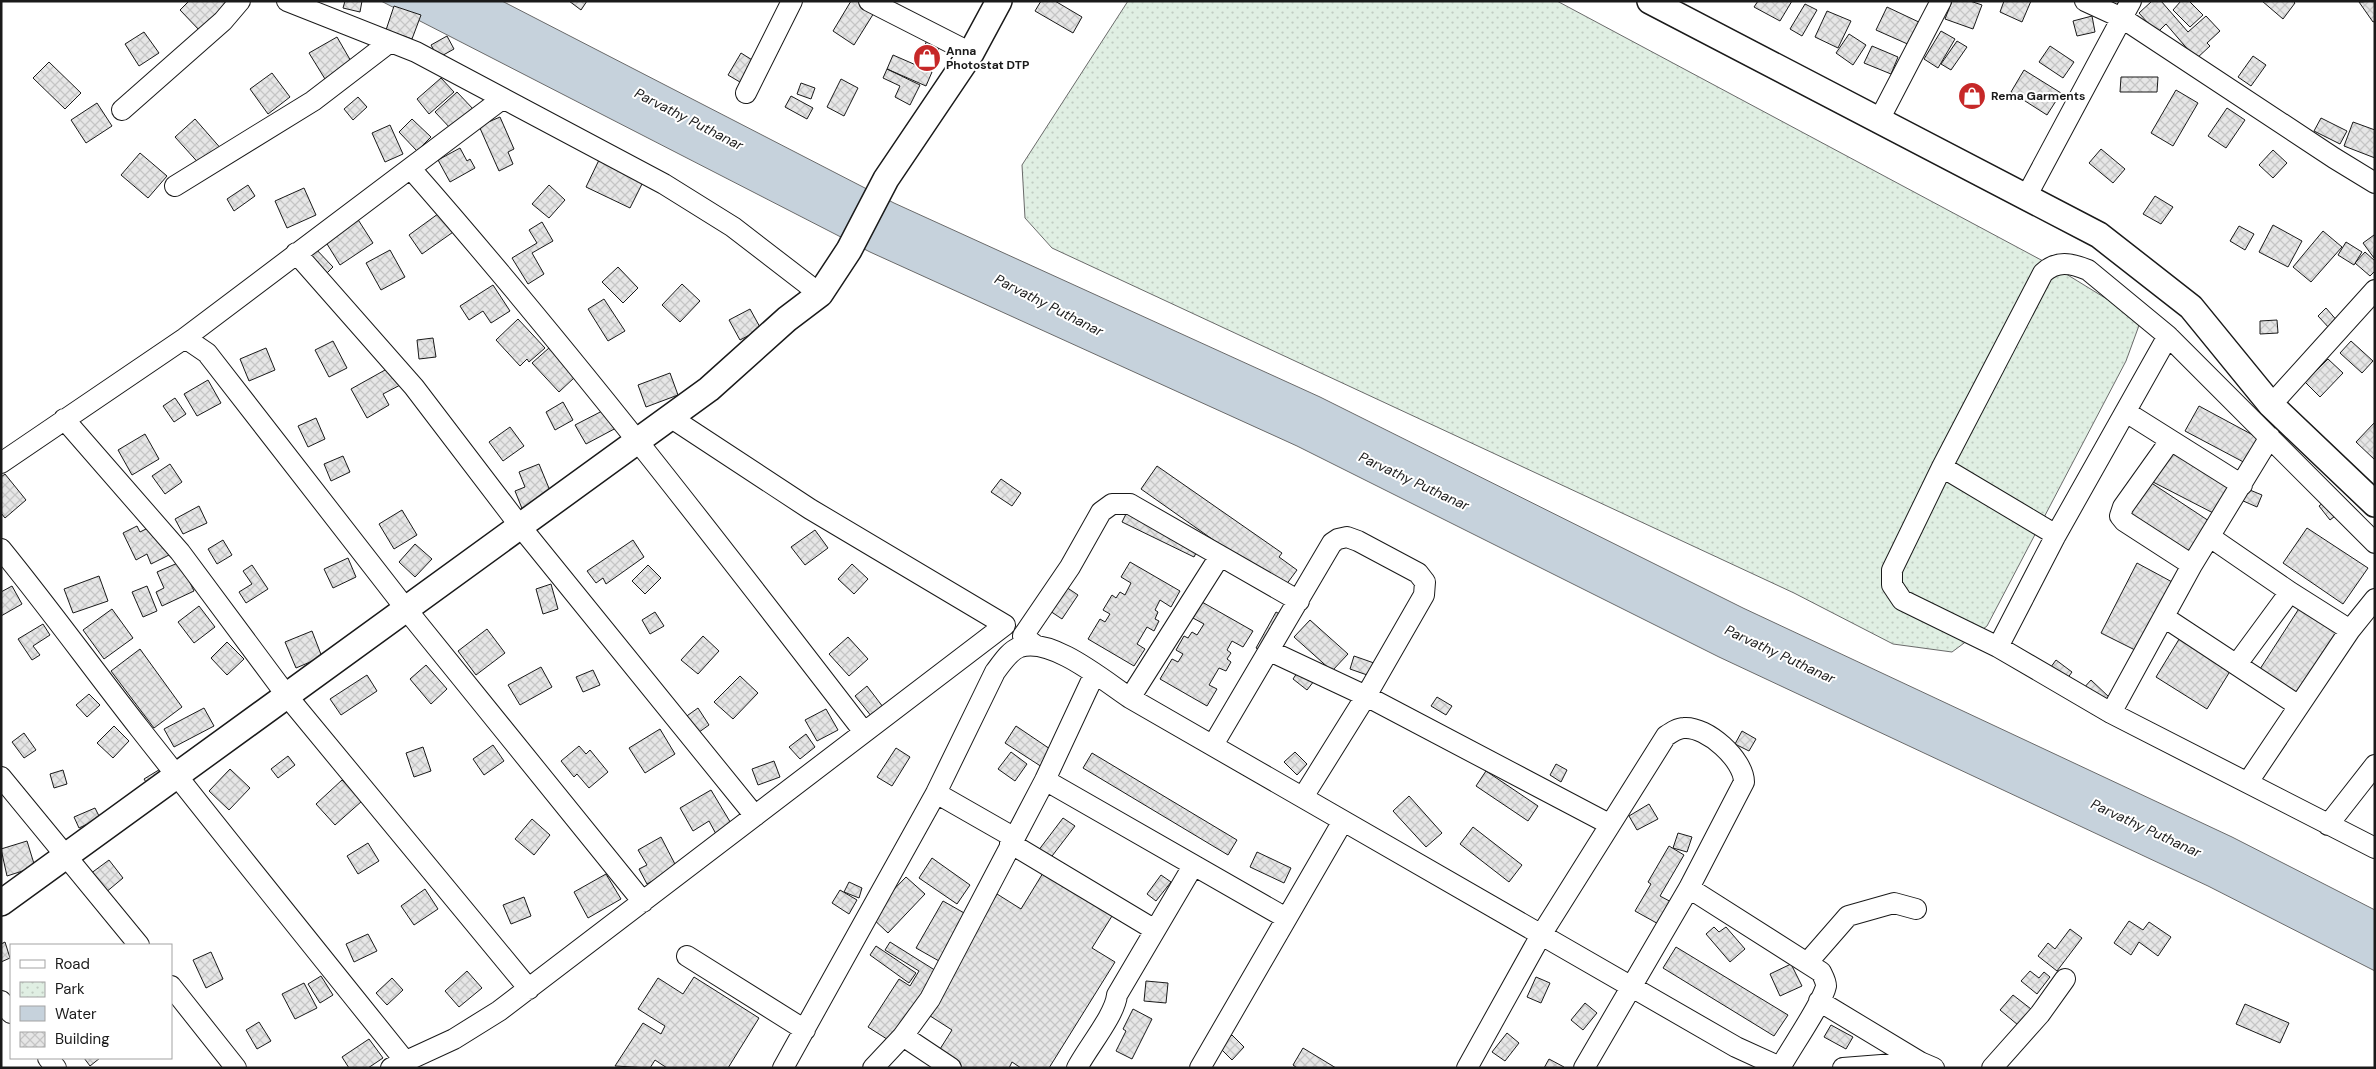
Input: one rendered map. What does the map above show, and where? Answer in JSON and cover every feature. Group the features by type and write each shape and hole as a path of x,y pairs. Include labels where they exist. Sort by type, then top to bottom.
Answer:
{"main road":[{"path":"1,904 710,388 787,319 820,294 849,250 886,179 971,54 999,1"},
{"path":"1650,1 2099,235 2191,307 2271,405 2375,504"}],"street":[{"path":"122,110 223,21 240,1"},
{"path":"287,1 416,52 664,184 733,227 820,294"},
{"path":"746,93 792,1"},
{"path":"870,1 971,54"},
{"path":"1879,120 1941,1"},
{"path":"2085,1 2126,10 2334,158 2375,183"},
{"path":"2026,197 2126,10"},
{"path":"175,186 313,101 390,42"},
{"path":"1,463 185,338 502,99"},
{"path":"411,169 498,269 638,440 864,732"},
{"path":"296,253 414,388 520,526 756,816"},
{"path":"2375,543 2168,336 2088,270 2073,264 2051,266 2043,273 1942,467 1892,570 1892,585 1902,600 1998,647 2111,713 2375,848"},
{"path":"2271,405 2372,300"},
{"path":"1998,647 2056,535 2168,336"},
{"path":"185,338 207,352 406,609 643,902"},
{"path":"2126,412 2242,485"},
{"path":"1,549 68,632 105,684 398,1064 454,1039 499,1011 1005,626 810,509 670,417"},
{"path":"64,419 180,552 287,696 528,989"},
{"path":"2111,713 2192,566 2270,437"},
{"path":"2170,441 2123,507 2120,516 2124,521 2192,566"},
{"path":"1942,467 2056,535"},
{"path":"786,1067 936,793 995,672 1007,656 1029,640 1101,512 1112,504 1130,504 1299,600"},
{"path":"1213,744 1270,651 1332,543 1347,537 1418,573 1425,582 1424,595 1366,696 1303,797"},
{"path":"2210,537 2290,592 2350,630"},
{"path":"1130,698 1220,556"},
{"path":"2237,664 2290,592"},
{"path":"2248,782 2350,630 2375,599"},
{"path":"2164,616 2299,706"},
{"path":"1029,640 1056,650 1130,698 1213,744 1541,935 1736,1047 1781,1068 1819,1001 1826,986 1825,979 1821,972 1689,888"},
{"path":"1270,651 1366,696 1609,824"},
{"path":"873,1068 902,1036 930,999 1011,840 1044,780 1094,675"},
{"path":"1467,1068 1541,935 1666,736 1683,728 1698,731 1729,752 1741,767 1744,774 1744,782 1689,888 1584,1068"},
{"path":"2328,825 2375,764"},
{"path":"1,777 68,855 138,944"},
{"path":"1044,780 1286,918"},
{"path":"936,793 1155,930"},
{"path":"1200,1068 1344,821"},
{"path":"1077,1068 1088,1047 1116,1005 1118,995 1193,866"},
{"path":"1807,963 1848,916 1894,903 1916,909"},
{"path":"687,956 805,1030"},
{"path":"1992,1068 2040,1014 2065,979"},
{"path":"172,987 236,1068"},
{"path":"1,1001 10,1012"},
{"path":"1819,1001 1927,1065"},
{"path":"902,1036 952,1068"},
{"path":"1843,1068 1927,1065"}],"green space":[{"path":"1128,1 1557,1 2058,269 2141,320 2126,361 1987,626 1952,652 1893,644 1794,593 1052,248 1025,218 1022,165"}],"water":[{"name":"Parvathy Puthanar","path":"381,1 502,1 894,203 1320,397 1743,608 2232,837 2375,910 2375,971 2208,886 1719,657 1297,446 870,252"}],"building":[{"path":"189,1 224,1 228,6 201,32 180,10"},
{"path":"345,1 362,1 360,12 343,8"},
{"path":"569,1 587,1 581,10"},
{"path":"851,1 866,1 877,8 854,45 833,31"},
{"path":"1041,1 1055,1 1082,17 1073,33 1035,11"},
{"path":"1758,1 1792,1 1780,21 1754,7"},
{"path":"1952,1 1970,1 1982,5 1973,29 1945,19"},
{"path":"2004,1 2031,1 2022,22 2000,12"},
{"path":"2152,1 2161,1 2188,32 2206,16 2220,31 2207,43 2210,46 2196,59 2166,24 2157,33 2139,13"},
{"path":"2181,1 2189,1 2203,15 2190,27 2173,10"},
{"path":"2262,1 2293,1 2295,3 2283,19"},
{"path":"2375,1 2375,21 2373,22 2359,2"},
{"path":"1805,4 1817,10 1802,36 1790,29"},
{"path":"394,6 421,15 412,39 386,30"},
{"path":"1887,7 1923,24 1912,46 1876,30"},
{"path":"1827,11 1851,21 1838,48 1815,37"},
{"path":"2092,16 2095,32 2077,36 2073,21"},
{"path":"1941,31 1955,39 1938,68 1924,59"},
{"path":"144,32 159,53 139,66 125,44"},
{"path":"1849,34 1866,45 1853,65 1836,53"},
{"path":"447,36 454,49 438,58 431,45"},
{"path":"337,37 352,63 325,79 309,53"},
{"path":"927,40 940,45 934,62 920,57"},
{"path":"1957,41 1967,47 1951,70 1941,64"},
{"path":"1872,46 1898,57 1891,74 1864,63"},
{"path":"2050,46 2074,62 2063,78 2039,62"},
{"path":"741,53 757,63 745,85 728,75"},
{"path":"893,55 932,72 926,86 887,69"},
{"path":"2253,56 2266,65 2251,86 2238,77"},
{"path":"49,62 81,93 65,109 33,78"},
{"path":"887,69 920,85 910,105 895,97 900,86 883,78"},
{"path":"2024,70 2061,93 2047,115 2011,92"},
{"path":"272,73 290,97 268,114 250,89"},
{"path":"2121,77 2158,77 2157,92 2120,92"},
{"path":"441,78 454,92 429,114 417,99"},
{"path":"841,79 858,88 844,116 827,107"},
{"path":"801,83 815,88 811,99 797,94"},
{"path":"2176,90 2198,103 2173,146 2151,133"},
{"path":"457,92 474,110 452,130 435,112"},
{"path":"791,96 813,108 807,119 785,107"},
{"path":"358,97 367,107 353,120 344,109"},
{"path":"97,103 112,126 86,143 71,120"},
{"path":"2227,108 2245,120 2226,148 2208,136"},
{"path":"500,117 514,149 508,152 513,164 499,171 479,126"},
{"path":"2321,118 2347,131 2340,144 2314,131"},
{"path":"195,119 223,151 203,168 175,137"},
{"path":"412,119 431,137 417,151 399,132"},
{"path":"2353,122 2375,130 2375,158 2344,146"},
{"path":"390,125 403,154 385,162 372,133"},
{"path":"460,148 467,161 470,159 475,168 450,182 438,160"},
{"path":"2101,149 2125,169 2113,183 2089,163"},
{"path":"2273,150 2287,163 2273,178 2259,165"},
{"path":"140,153 167,176 148,198 121,175"},
{"path":"599,160 643,182 630,208 586,187"},
{"path":"248,185 255,196 234,211 227,199"},
{"path":"549,185 565,200 549,218 532,204"},
{"path":"304,188 316,215 287,228 275,201"},
{"path":"2155,196 2173,207 2161,224 2143,214"},
{"path":"442,211 456,230 422,254 409,235"},
{"path":"357,218 373,243 340,265 324,239"},
{"path":"542,222 553,241 532,253 544,274 528,284 512,258 537,243 529,230"},
{"path":"2273,225 2302,241 2288,267 2259,252"},
{"path":"2239,226 2254,234 2245,250 2230,241"},
{"path":"2323,231 2342,247 2311,282 2293,267"},
{"path":"2374,235 2375,237 2374,258 2363,243"},
{"path":"2346,242 2362,252 2354,265 2338,255"},
{"path":"314,247 333,267 326,274 306,254"},
{"path":"390,250 405,277 381,290 366,263"},
{"path":"2365,252 2375,261 2375,271 2370,276 2355,263"},
{"path":"618,267 638,288 623,303 602,282"},
{"path":"682,284 700,301 680,322 662,305"},
{"path":"493,285 510,311 491,323 483,311 469,320 460,306"},
{"path":"604,299 625,331 608,341 588,309"},
{"path":"2326,308 2339,323 2331,330 2318,316"},
{"path":"750,309 761,329 740,340 729,320"},
{"path":"518,319 545,348 529,362 527,359 520,366 496,340"},
{"path":"2277,320 2278,333 2260,334 2260,321"},
{"path":"433,338 436,357 419,359 417,340"},
{"path":"333,341 347,368 329,377 315,350"},
{"path":"2351,341 2373,361 2362,373 2340,353"},
{"path":"266,348 275,370 249,381 240,359"},
{"path":"549,348 575,377 559,392 532,363"},
{"path":"2328,359 2343,373 2320,397 2305,382"},
{"path":"394,365 404,383 383,394 389,405 367,418 351,389"},
{"path":"670,373 678,395 646,407 638,385"},
{"path":"208,380 221,403 197,416 184,394"},
{"path":"175,398 186,414 174,422 163,406"},
{"path":"563,402 573,420 555,430 546,412"},
{"path":"2199,406 2264,441 2251,466 2185,431"},
{"path":"608,408 618,427 586,444 575,425"},
{"path":"316,418 325,439 308,447 298,426"},
{"path":"2375,422 2375,460 2356,442"},
{"path":"510,427 524,446 503,461 489,442"},
{"path":"145,434 159,459 132,475 118,450"},
{"path":"2169,452 2235,485 2219,516 2153,482"},
{"path":"343,456 350,472 331,481 324,464"},
{"path":"170,464 182,482 165,494 152,476"},
{"path":"539,464 553,498 523,511 515,491 525,487 519,472"},
{"path":"1157,466 1282,553 1279,557 1297,570 1283,589 1141,489"},
{"path":"5,474 26,500 5,518 1,513 1,477"},
{"path":"1001,479 1021,493 1012,506 991,492"},
{"path":"2150,482 2209,521 2188,552 2130,514"},
{"path":"2245,488 2262,495 2257,507 2241,500"},
{"path":"2328,499 2339,513 2330,520 2319,506"},
{"path":"199,506 207,523 183,534 175,519"},
{"path":"1130,506 1202,542 1194,557 1122,522"},
{"path":"402,510 417,535 394,549 379,524"},
{"path":"156,524 171,554 151,564 147,554 136,560 123,533 137,526 140,532"},
{"path":"2307,528 2368,568 2343,604 2283,563"},
{"path":"815,530 828,548 805,565 791,547"},
{"path":"223,540 232,555 217,564 208,549"},
{"path":"633,540 644,557 606,584 603,578 596,583 587,571"},
{"path":"415,544 432,559 415,577 399,562"},
{"path":"348,558 356,577 333,588 324,569"},
{"path":"180,562 194,591 162,606 156,592 164,588 157,572"},
{"path":"1130,562 1180,591 1171,607 1160,600 1155,610 1158,612 1155,619 1159,621 1154,631 1147,627 1137,644 1145,649 1134,666 1088,639 1100,619 1105,622 1110,614 1103,610 1112,595 1116,598 1120,592 1125,595 1131,583 1121,577"},
{"path":"2137,563 2174,583 2139,652 2101,633"},
{"path":"852,564 868,579 854,594 838,579"},
{"path":"252,565 268,589 246,603 239,592 252,584 243,571"},
{"path":"648,565 661,578 645,594 632,581"},
{"path":"99,576 108,601 73,613 64,589"},
{"path":"551,584 558,609 543,614 536,589"},
{"path":"12,586 22,604 1,616 1,592"},
{"path":"147,586 157,611 143,617 132,592"},
{"path":"1066,587 1078,595 1062,619 1050,611"},
{"path":"1202,602 1253,631 1243,647 1232,641 1227,650 1231,653 1227,659 1231,662 1226,671 1219,668 1209,685 1217,689 1207,706 1160,679 1172,659 1178,662 1183,654 1176,650 1184,636 1188,638 1192,632 1197,635 1204,624 1193,618"},
{"path":"199,606 215,627 194,643 178,622"},
{"path":"2300,607 2341,632 2301,695 2260,669"},
{"path":"112,609 133,638 104,659 83,630"},
{"path":"655,612 664,626 650,634 642,620"},
{"path":"1276,612 1289,619 1268,655 1256,648"},
{"path":"1310,620 1348,654 1332,671 1294,637"},
{"path":"43,624 50,635 33,646 40,655 32,660 18,639"},
{"path":"487,629 505,653 476,675 458,651"},
{"path":"312,631 322,657 296,668 285,642"},
{"path":"703,636 719,651 698,674 681,660"},
{"path":"2181,636 2232,668 2207,709 2156,677"},
{"path":"848,637 868,659 849,676 829,654"},
{"path":"227,642 244,659 227,675 211,658"},
{"path":"140,649 182,707 154,728 111,671"},
{"path":"1354,656 1374,663 1370,676 1350,669"},
{"path":"2056,660 2072,672 2064,683 2048,671"},
{"path":"426,665 447,689 431,704 410,679"},
{"path":"541,667 552,687 520,705 508,685"},
{"path":"593,670 600,685 583,692 576,677"},
{"path":"1299,670 1314,681 1307,690 1293,679"},
{"path":"367,675 377,691 341,715 330,699"},
{"path":"740,676 758,693 733,719 714,702"},
{"path":"2091,680 2109,697 2100,707 2082,690"},
{"path":"867,686 883,707 872,717 855,696"},
{"path":"89,694 100,705 87,717 76,705"},
{"path":"1437,697 1452,706 1446,715 1431,706"},
{"path":"204,708 214,726 174,747 164,729"},
{"path":"698,708 709,725 695,735 684,718"},
{"path":"826,709 838,730 817,741 805,720"},
{"path":"114,726 129,741 113,758 97,743"},
{"path":"1016,726 1053,751 1042,767 1005,743"},
{"path":"660,729 675,754 645,773 629,748"},
{"path":"1742,731 1756,739 1749,751 1735,744"},
{"path":"24,733 36,750 24,758 12,742"},
{"path":"806,734 815,747 800,759 789,747"},
{"path":"493,745 504,761 484,775 473,759"},
{"path":"579,746 586,754 590,750 608,772 589,788 577,774 574,777 561,761"},
{"path":"423,747 431,771 414,777 406,753"},
{"path":"896,748 910,757 892,786 877,777"},
{"path":"1011,752 1027,764 1015,781 998,769"},
{"path":"1295,752 1307,764 1297,775 1284,762"},
{"path":"1092,753 1237,840 1228,855 1083,768"},
{"path":"288,756 295,765 278,778 271,769"},
{"path":"774,761 780,777 758,785 752,769"},
{"path":"1556,764 1567,770 1561,782 1550,775"},
{"path":"162,768 169,779 151,790 144,779"},
{"path":"230,769 250,788 229,810 209,791"},
{"path":"63,770 67,784 54,788 50,774"},
{"path":"1486,771 1538,806 1528,821 1476,786"},
{"path":"342,780 362,801 335,825 316,804"},
{"path":"711,790 732,825 716,834 709,821 693,831 680,808"},
{"path":"1409,796 1442,833 1426,847 1393,811"},
{"path":"1649,804 1658,819 1637,830 1629,816"},
{"path":"95,808 100,818 79,828 74,817"},
{"path":"1063,818 1075,826 1049,860 1038,851"},
{"path":"532,819 550,835 534,855 515,839"},
{"path":"1473,827 1522,865 1509,882 1460,844"},
{"path":"1678,833 1692,837 1687,852 1673,848"},
{"path":"661,837 677,868 647,884 639,869 647,865 638,850"},
{"path":"27,841 35,867 7,876 1,849"},
{"path":"368,843 379,861 358,874 347,856"},
{"path":"1669,846 1684,855 1660,896 1675,904 1662,926 1635,911 1651,884 1648,882"},
{"path":"1257,852 1291,868 1284,883 1250,867"},
{"path":"932,858 970,885 957,904 919,878"},
{"path":"109,860 123,878 105,893 90,874"},
{"path":"1043,873 1112,916 1092,948 1115,962 1049,1068 1021,1068 1012,1062 1009,1068 953,1068 935,1057 952,1030 924,1012 997,894 1021,909"},
{"path":"606,874 621,899 588,918 574,892"},
{"path":"1161,875 1171,882 1156,901 1147,894"},
{"path":"906,877 925,894 888,933 869,915"},
{"path":"849,882 862,888 859,898 844,892"},
{"path":"425,889 438,909 414,925 401,906"},
{"path":"840,890 857,900 849,914 832,903"},
{"path":"524,897 531,916 511,924 503,905"},
{"path":"943,901 966,914 939,961 916,948"},
{"path":"2129,921 2143,930 2149,922 2171,937 2158,956 2139,942 2131,955 2114,943"},
{"path":"1714,927 1719,932 1726,927 1745,949 1730,962 1706,934"},
{"path":"2070,929 2082,938 2057,971 2038,956 2048,943 2055,949"},
{"path":"368,934 377,951 354,962 346,944"},
{"path":"5,942 10,958 1,962 1,944"},
{"path":"890,942 941,974 890,1041 868,1027 899,979 910,986 919,971 885,950"},
{"path":"876,946 916,973 909,983 870,955"},
{"path":"1676,947 1788,1015 1774,1036 1663,968"},
{"path":"211,952 223,979 206,988 193,960"},
{"path":"1791,964 1802,986 1780,996 1770,974"},
{"path":"467,971 482,988 459,1007 445,991"},
{"path":"2030,971 2039,978 2044,972 2050,977 2037,994 2021,981"},
{"path":"321,976 333,995 320,1003 308,984"},
{"path":"694,977 759,1018 728,1068 667,1068 655,1060 650,1068 615,1066 643,1023 661,1034 665,1026 638,1009 658,978 683,994"},
{"path":"1536,977 1550,983 1541,1003 1527,997"},
{"path":"392,978 403,990 387,1005 376,993"},
{"path":"1146,981 1168,983 1166,1003 1144,1001"},
{"path":"304,983 317,1008 295,1019 282,994"},
{"path":"2013,995 2031,1009 2018,1025 2000,1010"},
{"path":"1585,1003 1597,1013 1583,1030 1571,1020"},
{"path":"2245,1004 2289,1023 2280,1043 2236,1024"},
{"path":"1133,1009 1152,1019 1132,1059 1116,1051 1126,1031 1123,1029"},
{"path":"259,1022 271,1041 257,1049 246,1030"},
{"path":"1831,1025 1853,1037 1846,1049 1824,1037"},
{"path":"1507,1033 1519,1043 1505,1061 1492,1052"},
{"path":"1232,1035 1244,1047 1232,1060 1219,1047"},
{"path":"369,1039 383,1058 368,1068 349,1068 342,1057"},
{"path":"1303,1048 1336,1068 1297,1068 1293,1065"},
{"path":"85,1059 99,1059 90,1066"},
{"path":"1549,1059 1564,1067 1544,1068"}],"place":[{"name":"Anna Photostat DTP","path":"927,58"},
{"name":"Rema Garments","path":"1972,96"}]}
